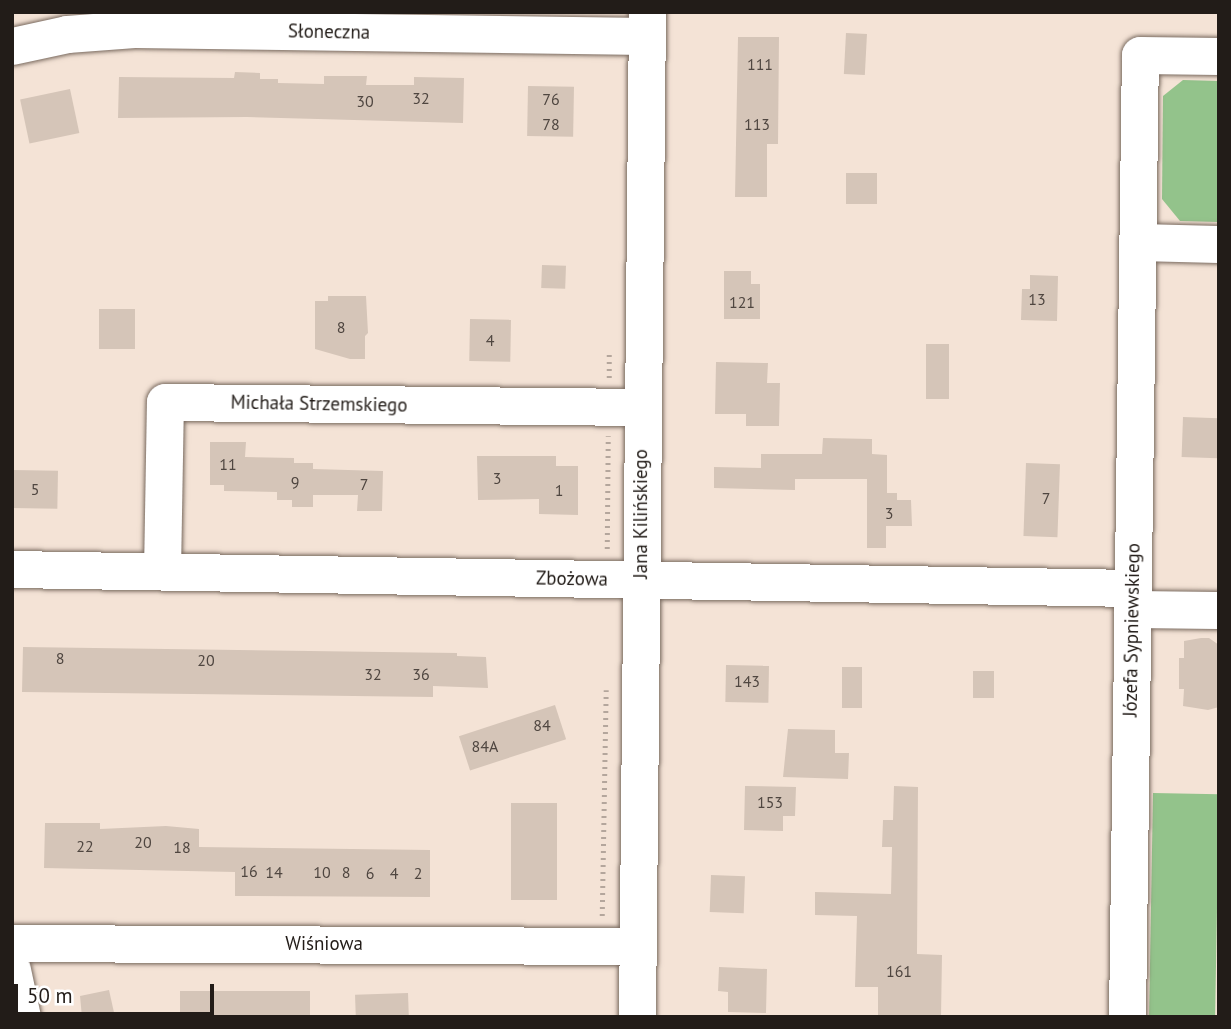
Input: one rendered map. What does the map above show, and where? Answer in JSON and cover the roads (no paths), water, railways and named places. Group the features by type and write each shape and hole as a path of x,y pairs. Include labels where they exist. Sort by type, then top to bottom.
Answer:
{"street":[{"name":"Słoneczna","path":"12,46 134,21 647,24"},
{"name":"Jana Kilińskiego","path":"637,1017 647,24"},
{"name":"Józefa Sypniewskiego","path":"1126,1017 1140,55 1219,56"},
{"path":"1138,242 1219,244"},
{"name":"Michała Strzemskiego","path":"162,571 164,402 642,407"},
{"name":"Zbożowa","path":"12,569 641,580 1132,598 1219,610"},
{"name":"Wiśniowa","path":"12,943 637,946"},
{"path":"12,970 22,1017"}]}
